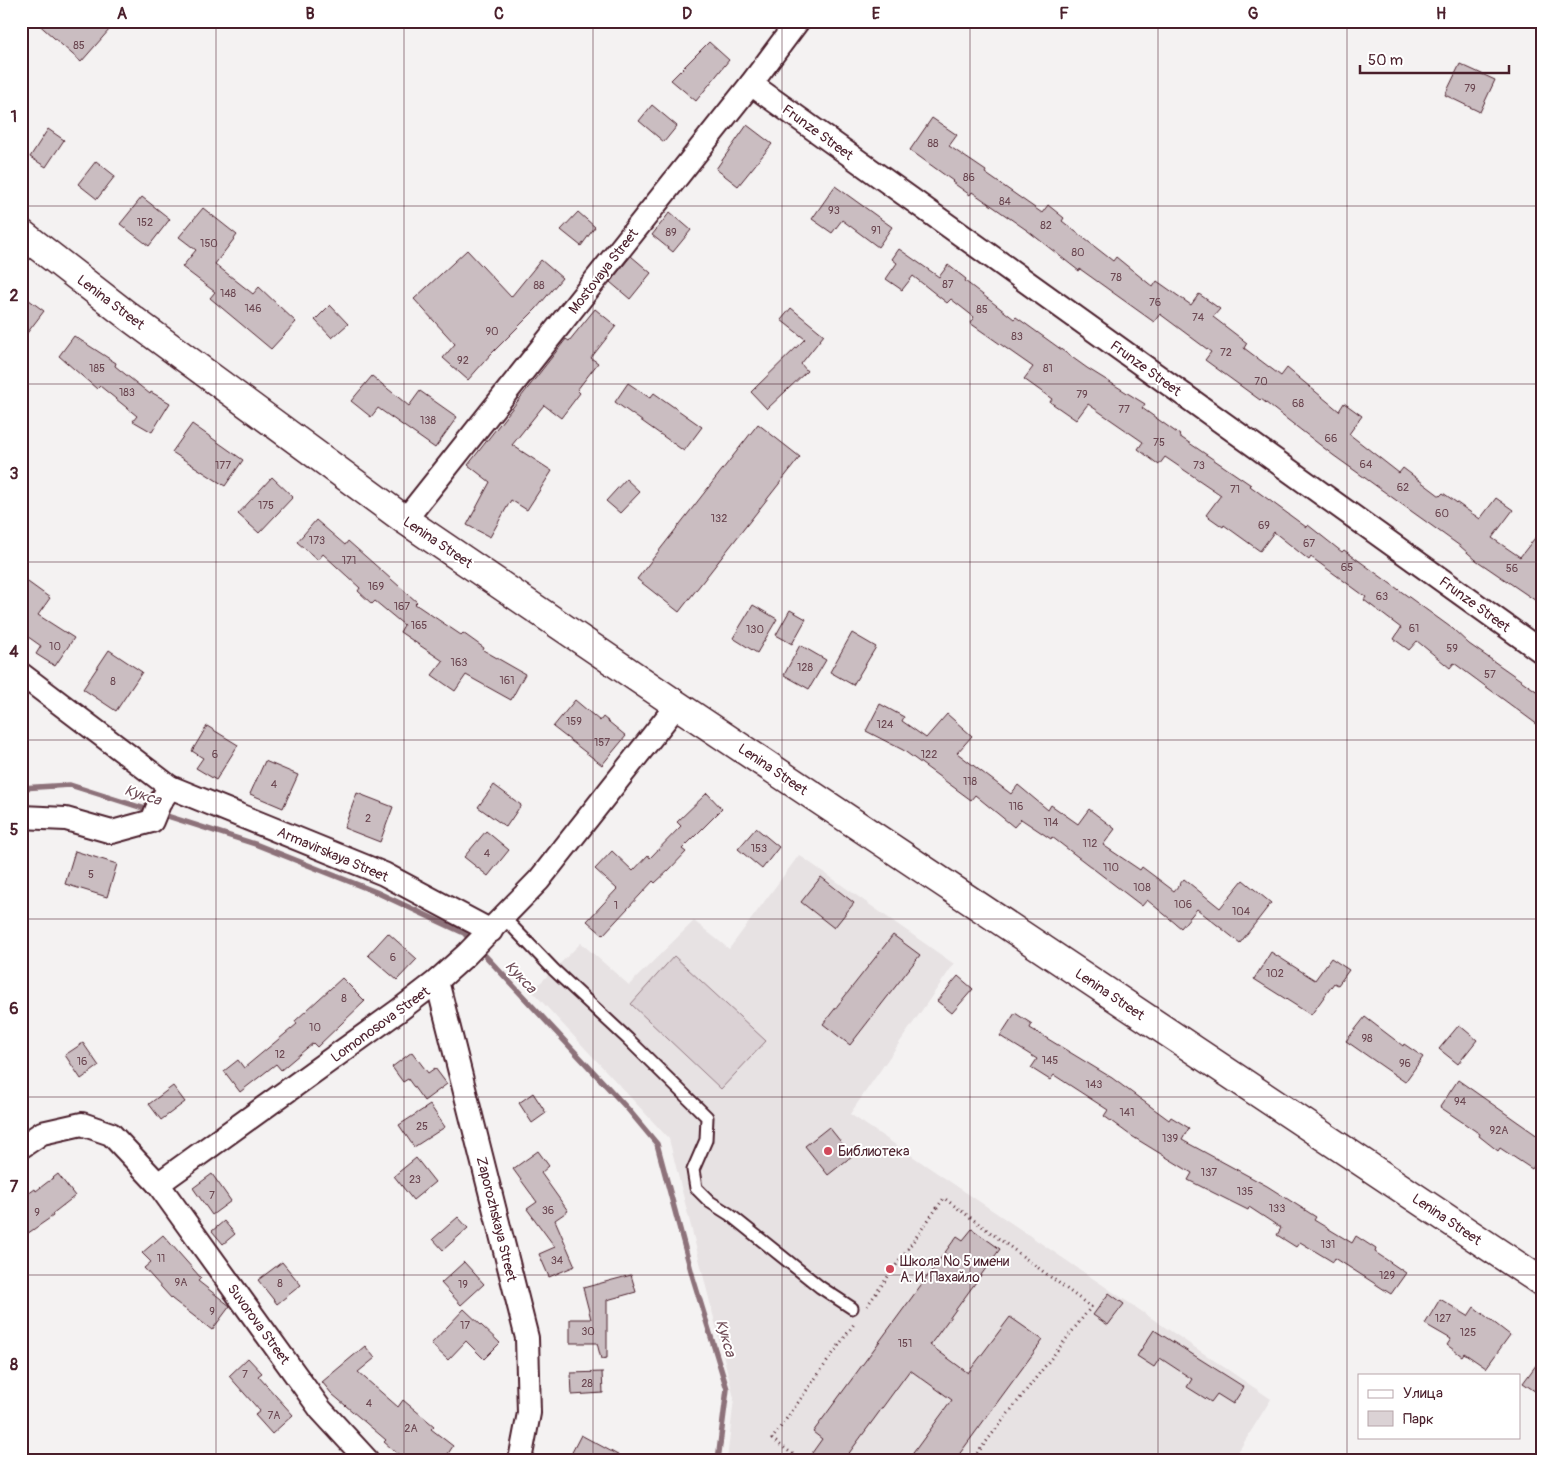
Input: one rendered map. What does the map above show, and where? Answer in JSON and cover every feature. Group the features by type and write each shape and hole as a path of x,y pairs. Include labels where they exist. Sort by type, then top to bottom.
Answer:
{"street":[{"name":"Mostovaya Street","path":"406,520 751,84 798,21"},
{"name":"Frunze Street","path":"751,84 1542,652"},
{"name":"Lenina Street","path":"21,233 132,319 406,520 677,705 1542,1282"},
{"name":"Armavirskaya Street","path":"21,674 161,804 384,874 486,935"},
{"name":"Lomonosova Street","path":"158,1184 437,981 486,935 539,880 677,705"},
{"path":"21,817 66,819 112,832 161,804"},
{"name":"Zaporozhskaya Street","path":"437,981 527,1338 529,1413 520,1460"},
{"path":"21,1147 42,1133 82,1124 111,1134 158,1184"},
{"name":"Suvorova Street","path":"158,1184 321,1410 367,1460"}],"lane":[{"path":"486,935 554,970 628,1039 707,1117 706,1140 693,1170 696,1188 710,1202 729,1214 820,1287 857,1311"}],"path":[{"path":"857,1311 944,1198 1091,1307 972,1460"},
{"path":"801,1460 772,1439 855,1322"}],"shaded area":[{"name":"Школа № 5 имени А. И. Пахайло","path":"799,855 954,964 850,1114 1271,1399 1233,1460 727,1460 734,1398 669,1139 532,991 581,943 629,985 694,921 729,949"}],"green space":[{"path":"674,956 766,1041 721,1089 631,1004"}],"building":[{"path":"35,21 117,21 81,62"},
{"path":"709,42 729,60 696,101 671,80"},
{"path":"1460,64 1495,80 1480,112 1445,95"},
{"path":"652,105 677,126 664,142 639,121"},
{"path":"932,118 957,135 949,146 1042,213 1048,205 1064,218 1062,221 1113,261 1116,257 1153,287 1157,281 1191,305 1199,294 1220,309 1213,317 1247,343 1244,348 1281,376 1287,368 1339,411 1344,403 1362,416 1349,434 1399,473 1403,468 1440,496 1443,493 1480,519 1496,498 1513,510 1492,538 1520,557 1542,529 1542,605 1476,560 1460,546 1333,455 1261,399 1205,360 1211,352 1160,314 1154,322 1080,269 1079,271 1028,231 972,192 970,195 910,150"},
{"path":"747,125 772,144 738,186 716,169"},
{"path":"48,129 64,140 46,167 30,157"},
{"path":"96,161 115,176 97,199 78,184"},
{"path":"835,186 892,227 878,247 842,220 832,233 812,219"},
{"path":"142,197 170,219 149,246 120,224"},
{"path":"203,208 237,235 215,264 253,294 259,287 296,322 271,349 210,298 215,292 182,267 196,250 179,237"},
{"path":"578,212 595,227 581,246 561,230"},
{"path":"670,212 691,230 673,252 652,235"},
{"path":"899,249 939,277 948,265 966,279 965,281 1014,319 1016,317 1087,368 1145,404 1142,408 1179,436 1251,485 1306,527 1308,525 1342,552 1344,550 1453,629 1469,644 1542,695 1542,728 1454,663 1450,668 1417,641 1409,650 1394,639 1401,628 1364,600 1366,597 1311,557 1309,560 1274,532 1260,551 1224,525 1223,527 1206,515 1221,495 1165,457 1159,465 1138,449 1143,442 1088,404 1076,420 1050,402 1052,399 1024,379 1033,367 970,323 974,317 951,299 947,303 913,276 902,290 886,279 897,263 892,259"},
{"path":"467,250 511,297 541,260 562,278 536,309 468,380 443,358 455,344 414,299"},
{"path":"631,256 651,273 630,299 610,282"},
{"path":"21,294 44,311 21,341"},
{"path":"330,305 348,324 332,338 315,320"},
{"path":"791,308 824,335 801,364 807,371 767,409 751,392 805,339 781,320"},
{"path":"595,309 616,326 591,358 598,363 577,390 580,393 561,418 544,405 512,445 552,471 527,510 511,500 490,537 467,525 490,482 468,465 566,339 569,341"},
{"path":"74,336 116,363 115,366 150,394 151,392 170,403 152,432 133,421 137,416 100,386 97,389 59,356"},
{"path":"372,376 409,406 420,391 457,417 435,448 378,408 371,417 351,401"},
{"path":"628,383 650,398 654,393 702,427 684,451 615,402"},
{"path":"192,424 243,460 225,486 172,452"},
{"path":"758,424 800,457 679,612 637,579"},
{"path":"272,477 293,497 259,533 238,514"},
{"path":"626,479 640,492 620,513 606,501"},
{"path":"316,520 345,545 348,541 417,602 415,604 461,635 463,633 484,648 483,650 525,674 511,700 466,675 455,691 432,675 443,661 400,632 404,625 375,601 372,604 358,591 360,588 323,554 318,560 297,542"},
{"path":"21,577 50,598 38,615 74,638 55,666 36,654 41,646 24,634 21,637"},
{"path":"753,605 777,619 757,653 733,638"},
{"path":"790,610 806,619 792,644 776,635"},
{"path":"852,633 876,647 853,685 830,672"},
{"path":"800,645 826,660 809,689 784,675"},
{"path":"109,650 142,672 116,711 83,689"},
{"path":"575,700 600,721 603,717 626,736 602,765 553,727"},
{"path":"880,704 904,717 902,721 926,738 947,714 972,736 957,753 1011,794 1018,785 1048,810 1051,805 1078,824 1089,809 1115,829 1103,845 1140,870 1142,867 1174,891 1184,879 1220,908 1243,880 1271,903 1240,943 1197,909 1181,928 1147,900 1142,906 1052,837 1051,839 1021,819 1014,827 975,795 971,800 903,750 866,731"},
{"path":"207,726 238,745 216,780 196,768 203,758 192,751"},
{"path":"265,761 298,775 283,808 250,794"},
{"path":"494,785 521,805 506,827 478,807"},
{"path":"357,793 393,807 380,842 344,828"},
{"path":"707,793 722,809 682,849 686,852 669,870 655,883 653,881 603,935 587,921 617,889 595,869 612,851 633,871 648,855 650,858 681,826 677,822"},
{"path":"756,828 779,847 762,869 738,849"},
{"path":"486,831 509,850 488,876 464,857"},
{"path":"75,851 117,864 107,897 65,884"},
{"path":"821,877 854,903 834,928 801,902"},
{"path":"388,933 417,959 397,980 368,955"},
{"path":"893,935 920,955 850,1045 823,1024"},
{"path":"1271,952 1315,980 1331,958 1349,970 1338,985 1334,983 1311,1015 1254,979"},
{"path":"958,976 973,989 952,1013 937,1001"},
{"path":"342,978 365,1001 317,1047 313,1043 281,1070 276,1064 240,1092 224,1071 238,1060 244,1068 297,1024 295,1021"},
{"path":"1015,1013 1032,1024 1030,1028 1112,1078 1169,1120 1171,1117 1189,1128 1182,1140 1267,1186 1316,1217 1314,1220 1352,1243 1356,1236 1376,1249 1375,1252 1406,1273 1391,1294 1335,1258 1333,1262 1300,1242 1296,1247 1277,1235 1281,1228 1249,1207 1248,1210 1188,1180 1192,1173 1130,1135 1104,1116 1108,1110 1054,1075 1050,1080 1031,1068 1037,1059 1000,1036"},
{"path":"1365,1017 1403,1046 1404,1044 1423,1057 1405,1082 1346,1041"},
{"path":"1459,1025 1477,1040 1458,1064 1439,1049"},
{"path":"83,1043 99,1066 81,1079 65,1055"},
{"path":"412,1052 428,1073 435,1068 447,1084 424,1101 408,1079 403,1082 392,1067"},
{"path":"1458,1080 1542,1139 1542,1154 1532,1169 1500,1148 1498,1151 1479,1136 1480,1134 1440,1107"},
{"path":"173,1086 185,1102 161,1120 149,1104"},
{"path":"533,1093 546,1113 532,1123 519,1103"},
{"path":"430,1105 445,1127 414,1147 399,1125"},
{"name":"Библиотека","path":"829,1127 852,1156 828,1175 805,1146"},
{"path":"538,1151 549,1166 541,1173 568,1211 555,1220 575,1266 549,1277 539,1254 555,1247 527,1209 537,1202 513,1169"},
{"path":"416,1158 435,1182 413,1200 394,1176"},
{"path":"58,1174 75,1196 52,1214 53,1216 21,1238 21,1199 35,1189 36,1191"},
{"path":"212,1174 231,1201 212,1215 193,1188"},
{"path":"458,1217 468,1228 443,1250 433,1239"},
{"path":"224,1221 235,1234 223,1244 212,1231"},
{"path":"972,1229 1000,1249 930,1345 968,1373 1010,1317 1043,1340 955,1460 908,1460 952,1400 910,1370 844,1460 807,1460 822,1439 813,1432 957,1236 963,1240"},
{"path":"163,1235 201,1278 198,1281 230,1306 212,1330 172,1299 144,1268 151,1262 142,1253"},
{"path":"282,1262 301,1285 277,1304 258,1280"},
{"path":"464,1262 484,1284 461,1305 441,1283"},
{"path":"631,1275 636,1292 607,1300 607,1358 601,1359 597,1343 570,1343 570,1319 591,1319 583,1288"},
{"path":"1109,1293 1124,1304 1108,1325 1093,1315"},
{"path":"1440,1299 1468,1316 1474,1307 1510,1335 1486,1368 1464,1353 1462,1356 1447,1345 1451,1339 1425,1324"},
{"path":"464,1309 500,1343 484,1359 466,1341 448,1360 431,1344"},
{"path":"1154,1330 1244,1387 1233,1404 1217,1394 1211,1402 1187,1387 1192,1379 1160,1358 1154,1367 1137,1356"},
{"path":"365,1346 375,1358 358,1372 398,1407 403,1400 434,1426 431,1429 453,1446 444,1460 405,1460 384,1442 386,1440 332,1394 322,1382"},
{"path":"1542,1357 1542,1396 1523,1383"},
{"path":"248,1358 262,1373 258,1376 293,1415 272,1434 255,1415 260,1411 229,1376"},
{"path":"602,1372 603,1393 572,1395 571,1373"},
{"path":"581,1435 627,1460 568,1460"}],"waterway":[{"name":"Кукса","path":"21,788 70,785 152,811"},
{"name":"Кукса","path":"161,814 255,844 376,892 464,933 472,942"},
{"name":"Кукса","path":"479,949 627,1108 657,1144 693,1278 727,1389 718,1460"}],"place":[{"name":"Библиотека","path":"828,1151"},
{"name":"Школа № 5 имени А. И. Пахайло","path":"890,1269"}]}
